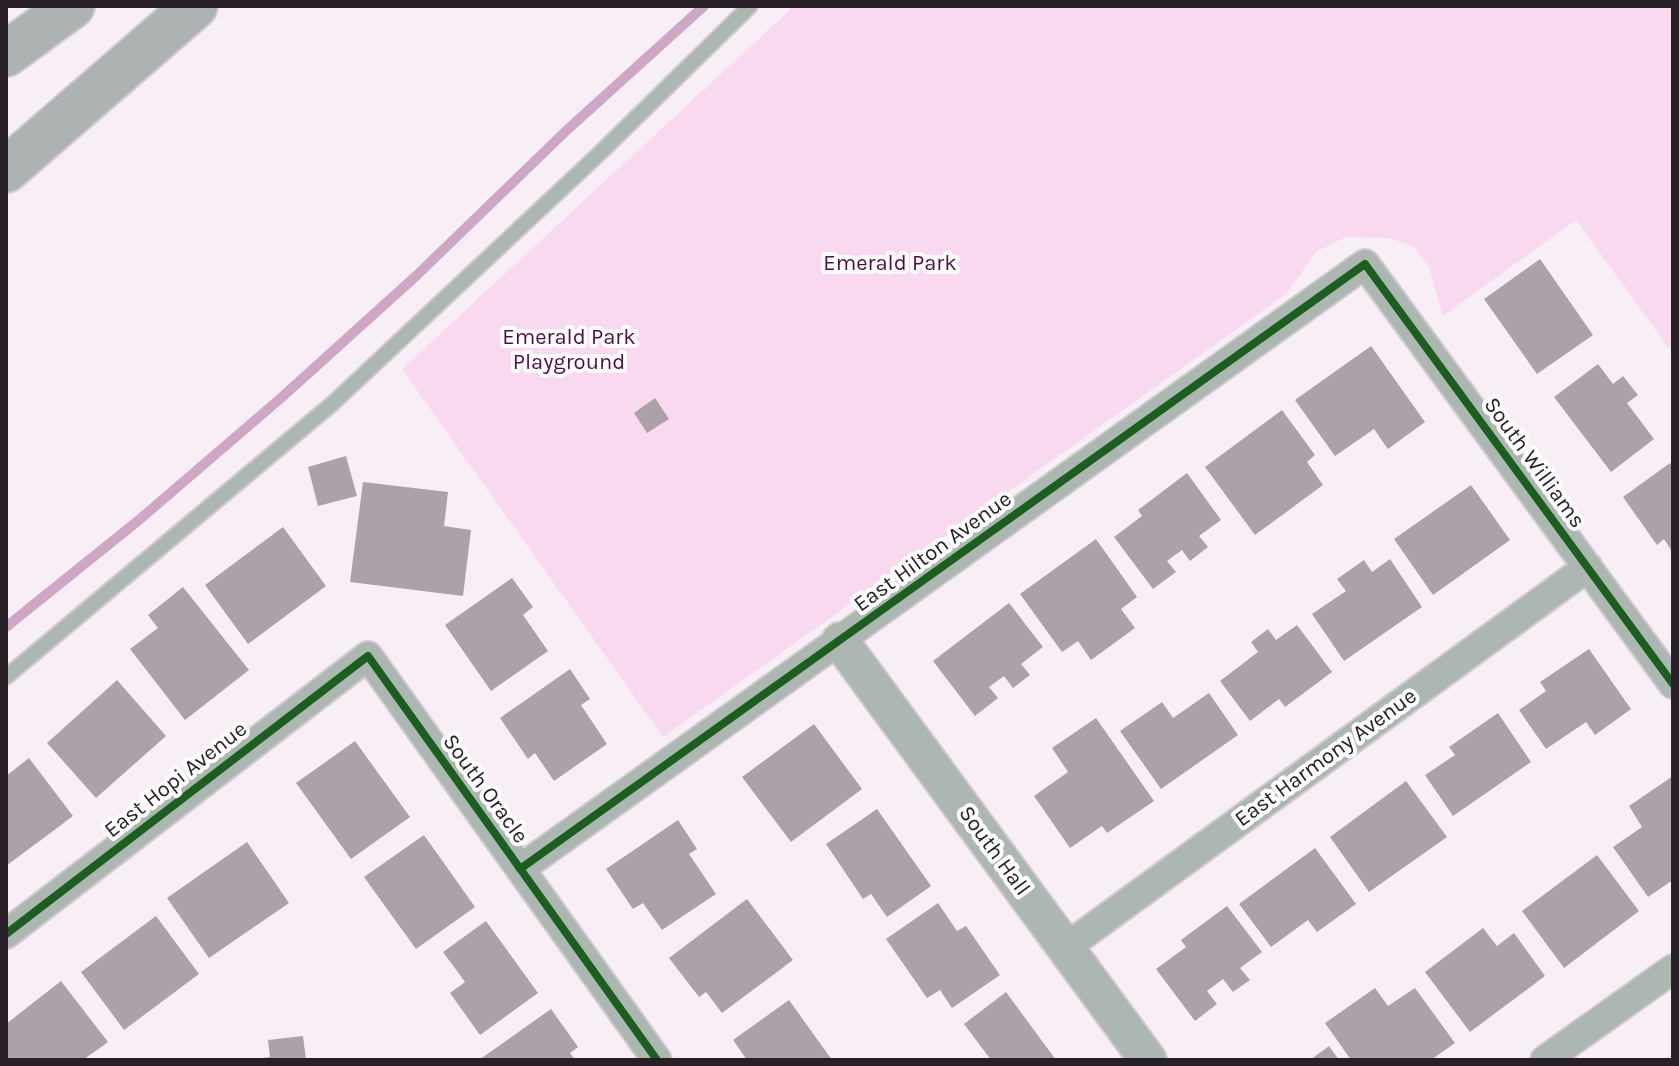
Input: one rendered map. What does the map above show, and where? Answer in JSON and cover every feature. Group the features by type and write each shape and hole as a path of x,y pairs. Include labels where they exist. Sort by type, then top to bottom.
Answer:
{"highway":[{"path":"6,54 72,6"},
{"path":"6,170 195,6"}],"street":[{"name":"South Williams","path":"1365,264 1673,684"},
{"name":"East Hilton Avenue","path":"520,869 1365,264"},
{"name":"East Harmony Avenue","path":"1065,948 1588,567"},
{"name":"South Hall","path":"840,641 1148,1060"},
{"name":"South Oracle","path":"368,656 657,1060"},
{"name":"East Hopi Avenue","path":"6,934 368,656"},
{"path":"1545,1060 1673,969"}],"lane":[{"path":"6,677 332,404 600,153 750,6"}],"green space":[{"name":"Emerald Park","path":"794,6 1673,6 1673,354 1576,220 1443,316 1429,267 1413,246 1389,238 1346,237 1316,252 1286,294 663,737 402,369"}],"building":[{"path":"1540,259 1593,335 1537,374 1484,299"},
{"path":"1371,346 1425,422 1388,449 1374,429 1335,456 1295,400"},
{"path":"1598,364 1613,384 1623,376 1638,395 1627,403 1654,439 1611,472 1554,397"},
{"path":"655,398 669,419 647,433 634,413"},
{"path":"1282,410 1315,455 1307,462 1323,485 1255,535 1205,467"},
{"path":"346,456 357,496 318,506 308,467"},
{"path":"1670,463 1673,467 1673,553 1664,539 1657,545 1623,497"},
{"path":"1187,473 1221,520 1199,536 1208,547 1190,561 1182,550 1167,561 1176,572 1153,589 1114,537 1142,516 1138,510"},
{"path":"363,482 448,492 444,526 471,530 463,596 350,582"},
{"path":"1471,485 1510,540 1433,595 1394,539"},
{"path":"283,527 326,586 248,644 205,585"},
{"path":"1096,539 1137,597 1121,609 1135,628 1091,660 1078,641 1062,652 1020,594"},
{"path":"1390,559 1422,607 1344,661 1312,614 1346,591 1337,579 1364,560 1372,572"},
{"path":"512,578 533,607 523,615 548,651 491,691 445,625"},
{"path":"183,587 249,670 185,720 130,649 158,628 148,615"},
{"path":"1009,603 1043,647 1021,664 1030,675 1013,688 1004,676 989,687 998,698 975,716 933,661"},
{"path":"1297,625 1332,672 1285,707 1279,699 1250,721 1220,681 1258,652 1251,642 1268,629 1276,640"},
{"path":"1589,649 1631,709 1595,735 1586,722 1546,749 1519,710 1546,691 1540,682"},
{"path":"570,669 590,699 581,705 607,744 554,781 535,753 528,759 500,718"},
{"path":"117,680 166,736 96,798 47,743"},
{"path":"1209,693 1238,735 1161,789 1120,731 1162,702 1173,718"},
{"path":"1498,713 1531,762 1453,816 1425,775 1455,755 1449,747"},
{"path":"1096,718 1154,801 1107,833 1102,826 1070,848 1034,796 1068,772 1052,748"},
{"path":"814,724 862,789 791,842 742,777"},
{"path":"355,741 410,817 351,859 296,783"},
{"path":"29,758 73,816 6,866 6,776"},
{"path":"1673,776 1673,880 1648,897 1613,847 1642,827 1629,806"},
{"path":"1406,781 1447,837 1369,892 1330,837"},
{"path":"877,809 931,886 887,917 871,894 863,899 826,844"},
{"path":"678,820 697,849 689,854 716,894 662,930 643,903 633,909 606,869"},
{"path":"424,835 475,907 416,949 364,877"},
{"path":"247,842 289,903 209,958 167,898"},
{"path":"1315,848 1356,904 1317,932 1308,920 1271,947 1239,904"},
{"path":"1597,855 1639,911 1564,968 1522,911"},
{"path":"747,899 793,960 722,1013 706,992 699,997 669,958"},
{"path":"938,903 957,931 966,926 1000,975 952,1008 940,990 927,998 886,939"},
{"path":"1227,906 1262,952 1240,968 1250,980 1233,992 1223,979 1207,991 1217,1004 1195,1021 1156,969 1186,947 1181,940"},
{"path":"156,916 199,974 124,1030 81,972"},
{"path":"486,921 538,993 480,1035 450,993 465,982 443,952"},
{"path":"1483,928 1497,946 1514,933 1545,976 1470,1032 1425,972"},
{"path":"61,981 108,1042 83,1060 6,1060 6,1024"},
{"path":"1375,988 1388,1006 1415,988 1455,1043 1431,1060 1351,1060 1325,1023"},
{"path":"1006,992 1056,1060 991,1060 964,1024"},
{"path":"789,1000 832,1060 747,1060 733,1040"},
{"path":"551,1009 578,1047 570,1053 575,1060 479,1060"},
{"path":"303,1036 306,1060 262,1060 270,1057 268,1040"},
{"path":"1329,1046 1339,1060 1310,1060"}],"waterway":[{"path":"6,627 139,520 281,398 704,6"}],"cycle path":[{"path":"520,869 1365,264 1673,684"},
{"path":"6,934 368,656 657,1060"}],"park label":[{"name":"Emerald Park Playground","path":"569,350"}]}
